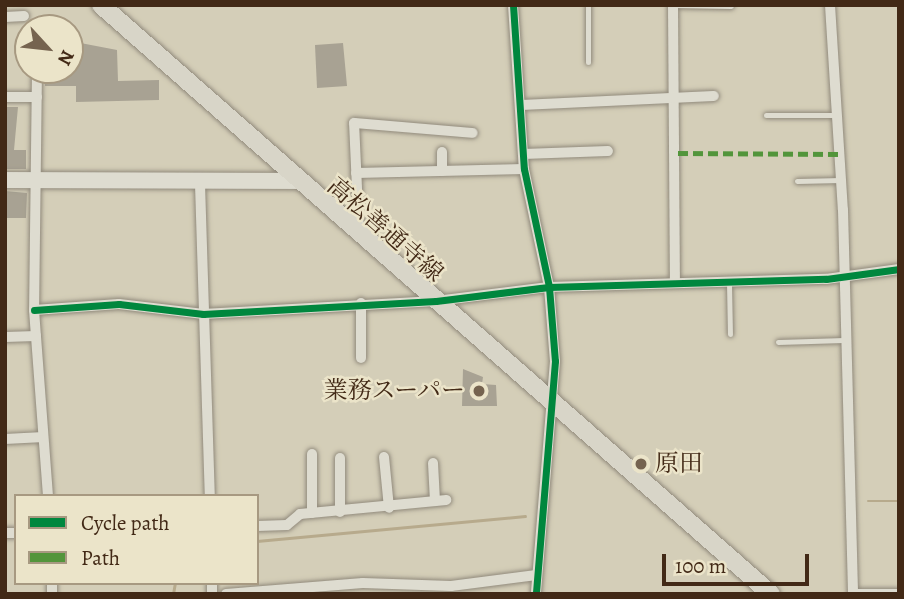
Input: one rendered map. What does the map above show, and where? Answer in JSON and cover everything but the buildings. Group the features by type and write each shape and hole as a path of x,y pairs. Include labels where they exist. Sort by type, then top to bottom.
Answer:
{"main road":[{"name":"高松善通寺線","path":"101,5 771,594"}],"street":[{"path":"513,5 522,105 524,169 549,287 555,361 536,594"},
{"path":"673,5 678,96 675,281"},
{"path":"830,5 841,180 853,593"},
{"path":"37,84 34,310 39,438"},
{"path":"522,105 715,96"},
{"path":"5,97 37,97"},
{"path":"359,232 354,123 473,134"},
{"path":"442,152 442,171"},
{"path":"523,154 608,152"},
{"path":"356,173 524,169"},
{"path":"5,180 200,184 301,181"},
{"path":"200,184 210,494"},
{"path":"34,310 119,304 203,314 436,300 549,287 675,281 729,283 826,279 844,273 899,269"},
{"path":"361,303 361,358"},
{"path":"5,337 36,336"},
{"path":"5,439 45,438 48,494"},
{"path":"312,454 313,513"},
{"path":"384,457 389,508"},
{"path":"340,458 340,512"},
{"path":"259,526 287,525 313,513 389,508 441,500 433,463"},
{"path":"226,594 363,583 451,586 536,575"}],"lane":[{"path":"588,5 588,62"},
{"path":"673,5 731,6"},
{"path":"766,116 835,115"},
{"path":"797,181 841,180"},
{"path":"729,283 730,334"},
{"path":"778,342 844,340"},
{"path":"853,593 899,591"}],"waterway":[{"path":"868,501 899,501"},
{"path":"259,541 525,516"},
{"path":"173,594 175,585"}],"marked path":[{"path":"678,153 839,154"}],"cycle path":[{"path":"513,5 524,169 549,287 555,361 536,594"},
{"path":"34,310 119,304 203,314 436,301 549,287 826,279 899,269"}],"place":[{"name":"業務スーパー","path":"479,391"},
{"name":"原田","path":"641,464"}]}
